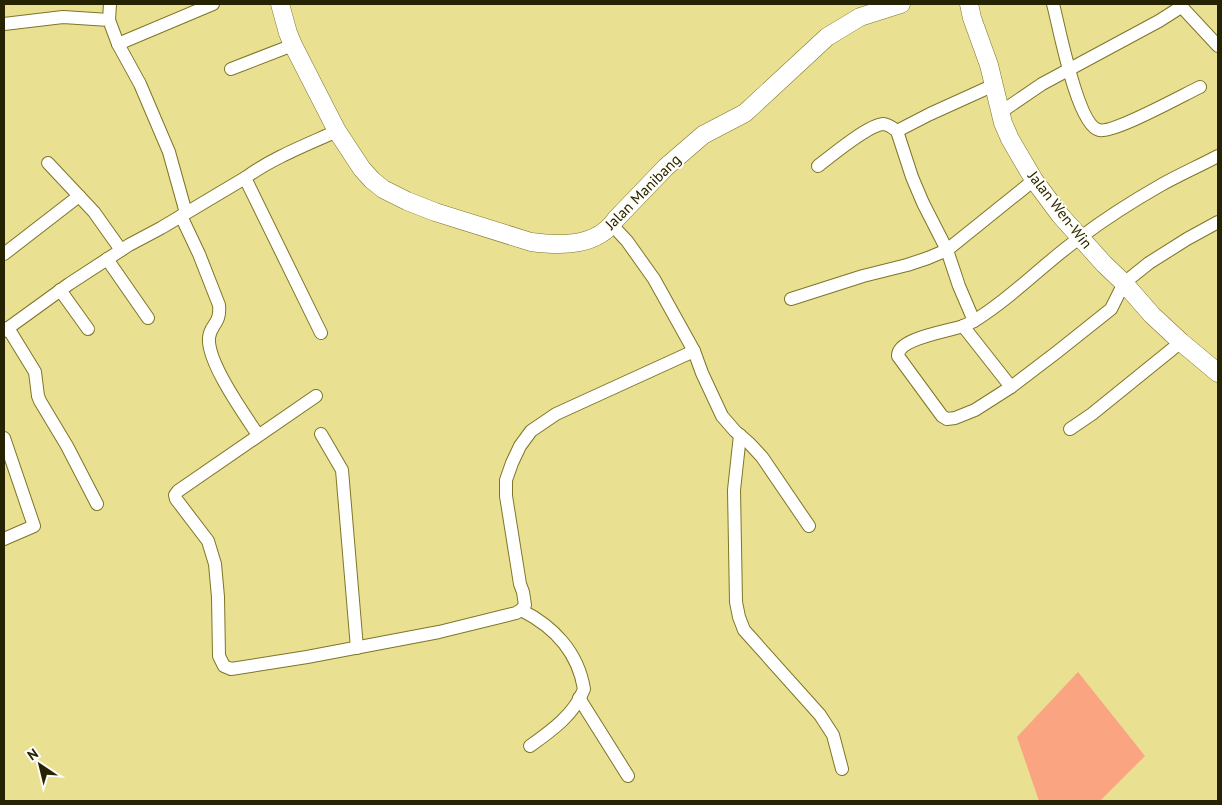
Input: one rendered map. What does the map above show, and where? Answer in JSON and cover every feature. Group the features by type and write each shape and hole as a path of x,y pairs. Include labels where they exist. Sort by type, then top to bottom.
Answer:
{"street":[{"path":"110,4 109,20 118,44 140,84 169,152 184,214 219,305 220,314 218,322 209,337 214,359 236,401 258,435"},
{"path":"118,44 213,4"},
{"name":"Jalan Manibang","path":"280,4 290,39 337,131 362,169 372,180 383,189 435,212 531,242 545,244 576,244 592,239 612,225 666,167 703,135 745,113 828,37 860,17 901,4"},
{"name":"Jalan Wen-Win","path":"969,4 972,18 989,65 1003,123 1034,180 1060,215 1152,315 1218,373"},
{"path":"1053,4 1068,69 1091,125 1098,130 1106,131 1128,122 1200,87"},
{"path":"1001,112 1042,84 1159,21 1180,6 1218,46"},
{"path":"4,24 63,16 109,20"},
{"path":"231,69 290,39"},
{"path":"897,131 994,85"},
{"path":"818,166 855,138 877,126 888,125 897,131 912,177 947,250 969,324 1011,387"},
{"path":"98,504 40,401 35,372 6,329 60,290 121,250 245,178 252,172 337,131"},
{"path":"1218,156 1161,185 1080,237 1007,297 969,324 937,332 909,343 900,349 898,356 942,416 947,419 955,418 995,398 1011,387 1111,309 1124,283 1149,263 1218,222"},
{"path":"48,163 94,212 121,250"},
{"path":"245,178 321,333"},
{"path":"791,299 928,258 947,250 1034,180"},
{"path":"4,254 79,196"},
{"path":"612,225 654,279 694,350 722,416 762,457 810,526"},
{"path":"107,259 148,318"},
{"path":"60,290 88,329"},
{"path":"1070,429 1092,414 1181,342"},
{"path":"316,396 178,491 175,495 176,499 208,541 215,564 218,597 219,656 224,666 231,669 307,658 439,632 516,613 521,610 524,605 524,599 506,496 506,480 520,446 531,431 556,414 694,350"},
{"path":"321,434 342,470 358,648"},
{"path":"740,435 734,490 736,602 739,617 744,630 820,715 832,735 842,769"},
{"path":"4,438 34,526 4,540"},
{"path":"521,610 549,627 560,638 578,670 584,689 574,708 554,728 530,746"},
{"path":"579,698 628,776"}],"shaded area":[{"path":"1078,672 1145,756 1100,801 1039,801 1017,737"}]}
